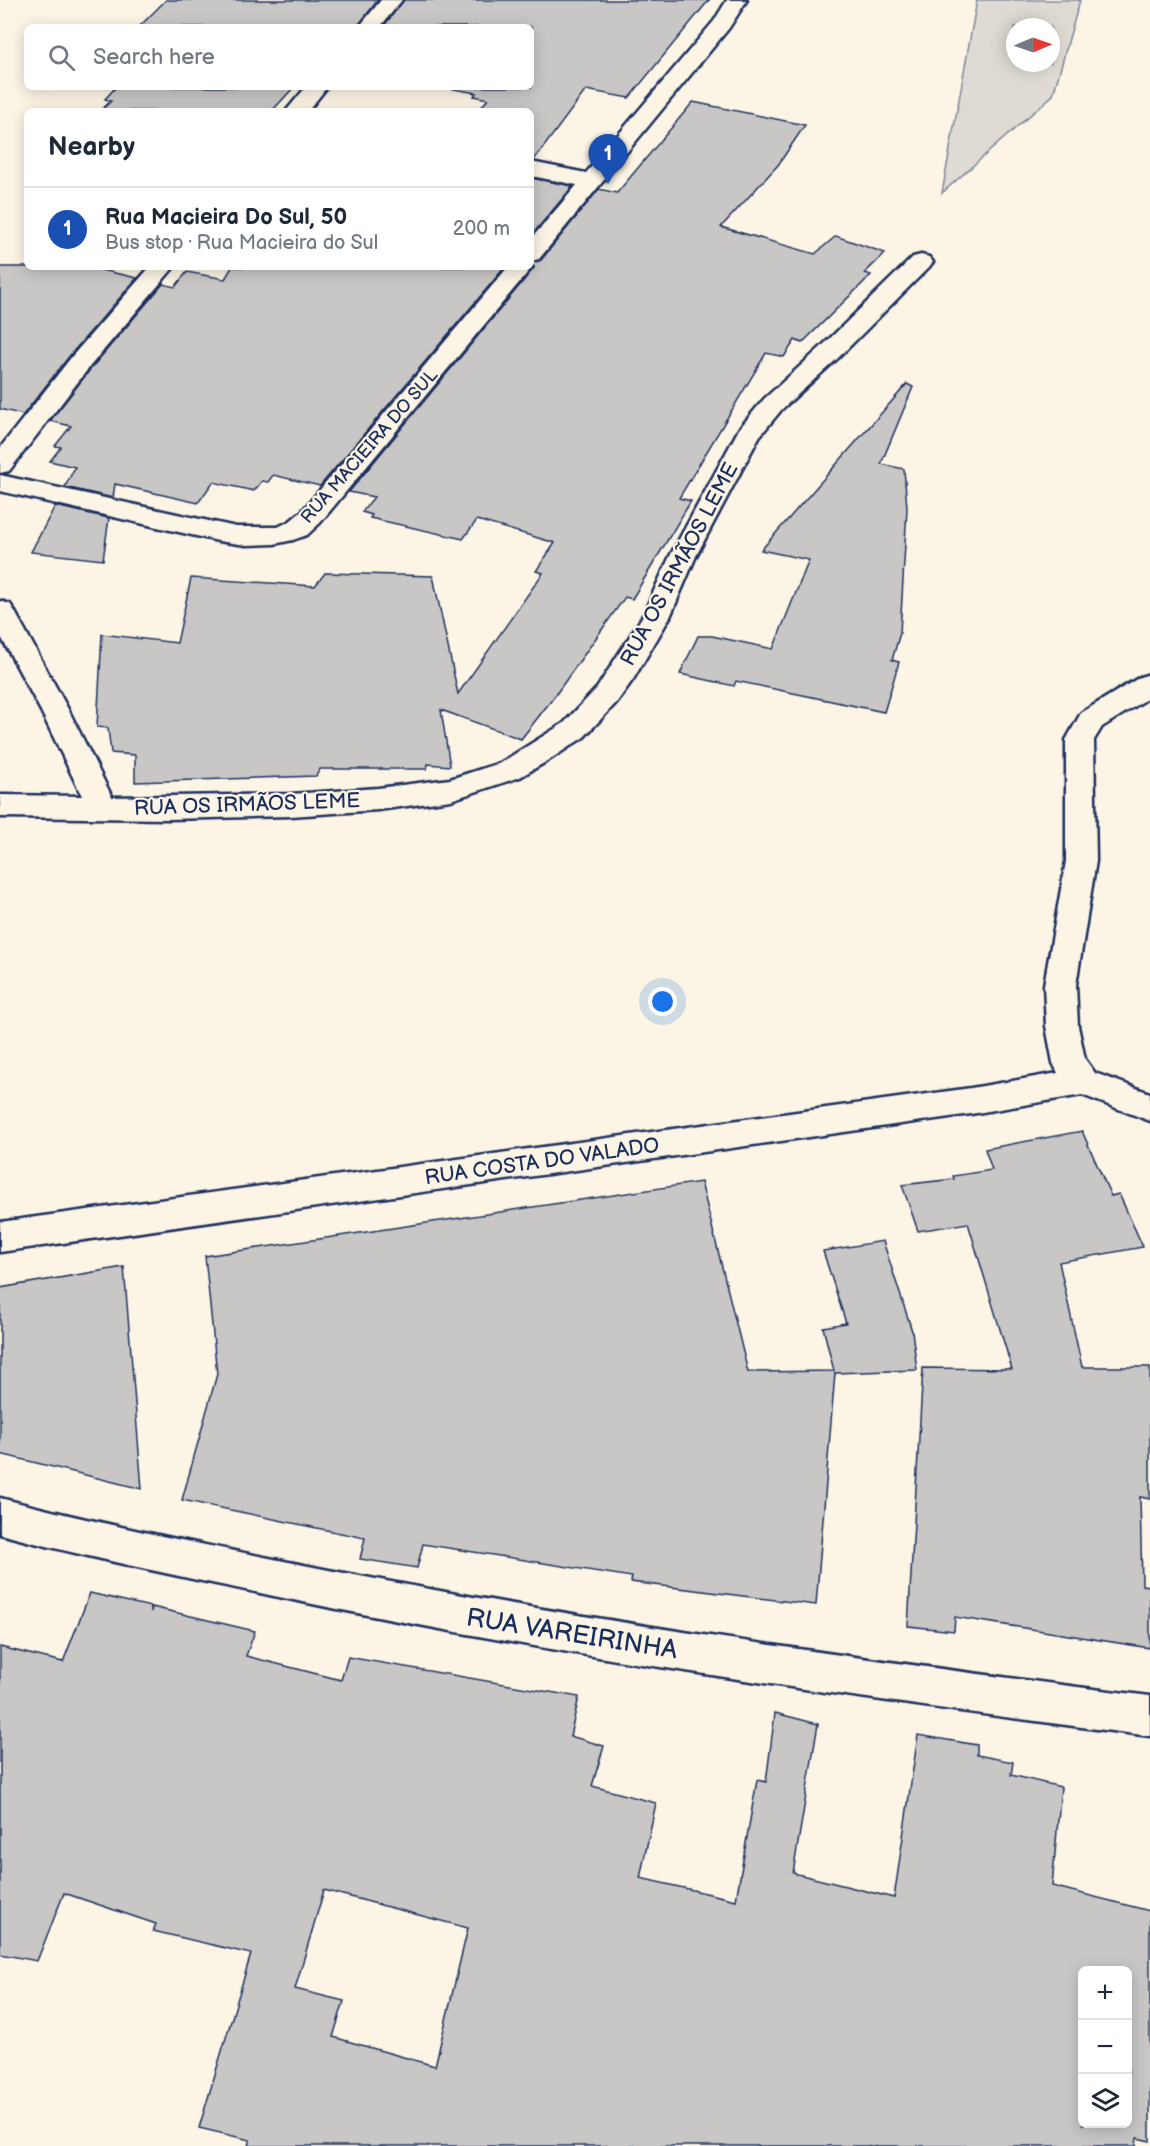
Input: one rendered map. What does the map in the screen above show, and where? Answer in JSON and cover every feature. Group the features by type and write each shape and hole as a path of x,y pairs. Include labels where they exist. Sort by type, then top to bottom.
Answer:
{"street":[{"path":"372,24 392,0"},
{"path":"534,250 722,24 737,0"},
{"path":"300,108 314,90"},
{"path":"534,170 592,181"},
{"name":"RUA OS IRMÃOS LEME","path":"0,806 103,809 291,805 378,799 451,789 510,770 539,753 574,730 607,695 624,670 656,617 683,556 748,434 773,404 828,354 921,262"},
{"path":"0,465 82,360 159,270"},
{"name":"RUA MACIEIRA DO SUL","path":"0,483 218,533 251,537 273,536 294,531 319,509 518,270"},
{"path":"0,610 55,711 103,809"},
{"path":"1150,684 1091,720 1080,740 1081,861 1060,985 1062,1026 1069,1063 1083,1082 1150,1107"},
{"name":"RUA COSTA DO VALADO","path":"0,1237 971,1101 1083,1082"},
{"name":"RUA VAREIRINHA","path":"0,1516 53,1530 352,1596 500,1622 956,1692 1150,1716"}],"shaded area":[{"path":"977,0 1080,0 1060,70 1060,18 1006,18 1006,72 1060,72 1053,95 942,193"}],"building":[{"path":"166,0 378,0 359,24 142,24"},
{"path":"404,0 709,0 629,98 586,90 534,160 534,108 480,108 488,99 474,96 476,93 460,90 534,90 534,24 385,24"},
{"path":"113,90 291,90 275,108 103,108 111,101 105,99"},
{"path":"693,102 805,125 778,165 721,227 815,254 836,236 885,253 865,273 871,275 802,343 795,340 784,357 766,353 679,498 691,501 632,599 625,597 554,697 521,739 441,710 450,766 428,764 427,769 320,769 316,776 135,782 135,755 111,753 108,728 97,727 102,634 177,643 191,578 315,586 325,573 433,576 458,694 543,573 536,571 555,543 477,520 463,539 370,518 372,515 362,512 374,497 349,492 534,270 534,262 541,260 599,189 617,193"},
{"path":"534,179 573,186 534,232"},
{"path":"0,267 24,267 24,270 101,270 137,278 71,354 23,415 0,409"},
{"path":"230,270 502,270 320,486 273,475 268,482 262,481 254,491 213,482 198,503 115,484 113,498 65,487 75,467 50,461 61,447 55,446 71,426 50,421 93,366 163,284 175,287 187,272 225,279"},
{"path":"907,384 913,387 881,464 904,469 907,508 900,633 892,660 899,662 884,712 736,681 734,686 680,674 698,636 712,636 773,649 809,560 761,550"},
{"path":"55,506 109,518 103,560 31,552"},
{"path":"1082,1131 1111,1196 1119,1194 1143,1247 1059,1262 1082,1367 1150,1367 1150,1499 1140,1497 1142,1585 1150,1586 1150,1648 955,1617 954,1631 908,1626 923,1368 1012,1369 968,1223 918,1231 902,1185 954,1179 953,1176 992,1170 985,1149"},
{"path":"701,1182 748,1372 834,1371 823,1327 846,1323 823,1251 883,1241 912,1331 917,1370 835,1373 816,1605 631,1582 632,1577 423,1544 417,1568 360,1559 365,1538 182,1500 217,1374 205,1256"},
{"path":"124,1267 142,1489 0,1454 0,1288"},
{"path":"90,1593 151,1607 151,1612 152,1607 255,1631 246,1656 341,1680 348,1657 579,1697 570,1736 604,1746 592,1786 656,1803 640,1878 736,1900 757,1780 766,1782 775,1713 818,1724 793,1873 894,1898 918,1735 977,1745 977,1755 1013,1762 1011,1775 1061,1787 1052,1886 1150,1911 1150,2141 1137,2138 1136,2146 248,2146 250,2140 199,2128 251,1954 153,1931 156,1924 64,1893 37,1961 0,1954 0,1647 63,1662","holes":["324,1890 468,1928 435,2066 333,2037 344,2001 295,1989"]}],"place":[{"name":"Rua Macieira Do Sul, 50","path":"608,184"}]}
